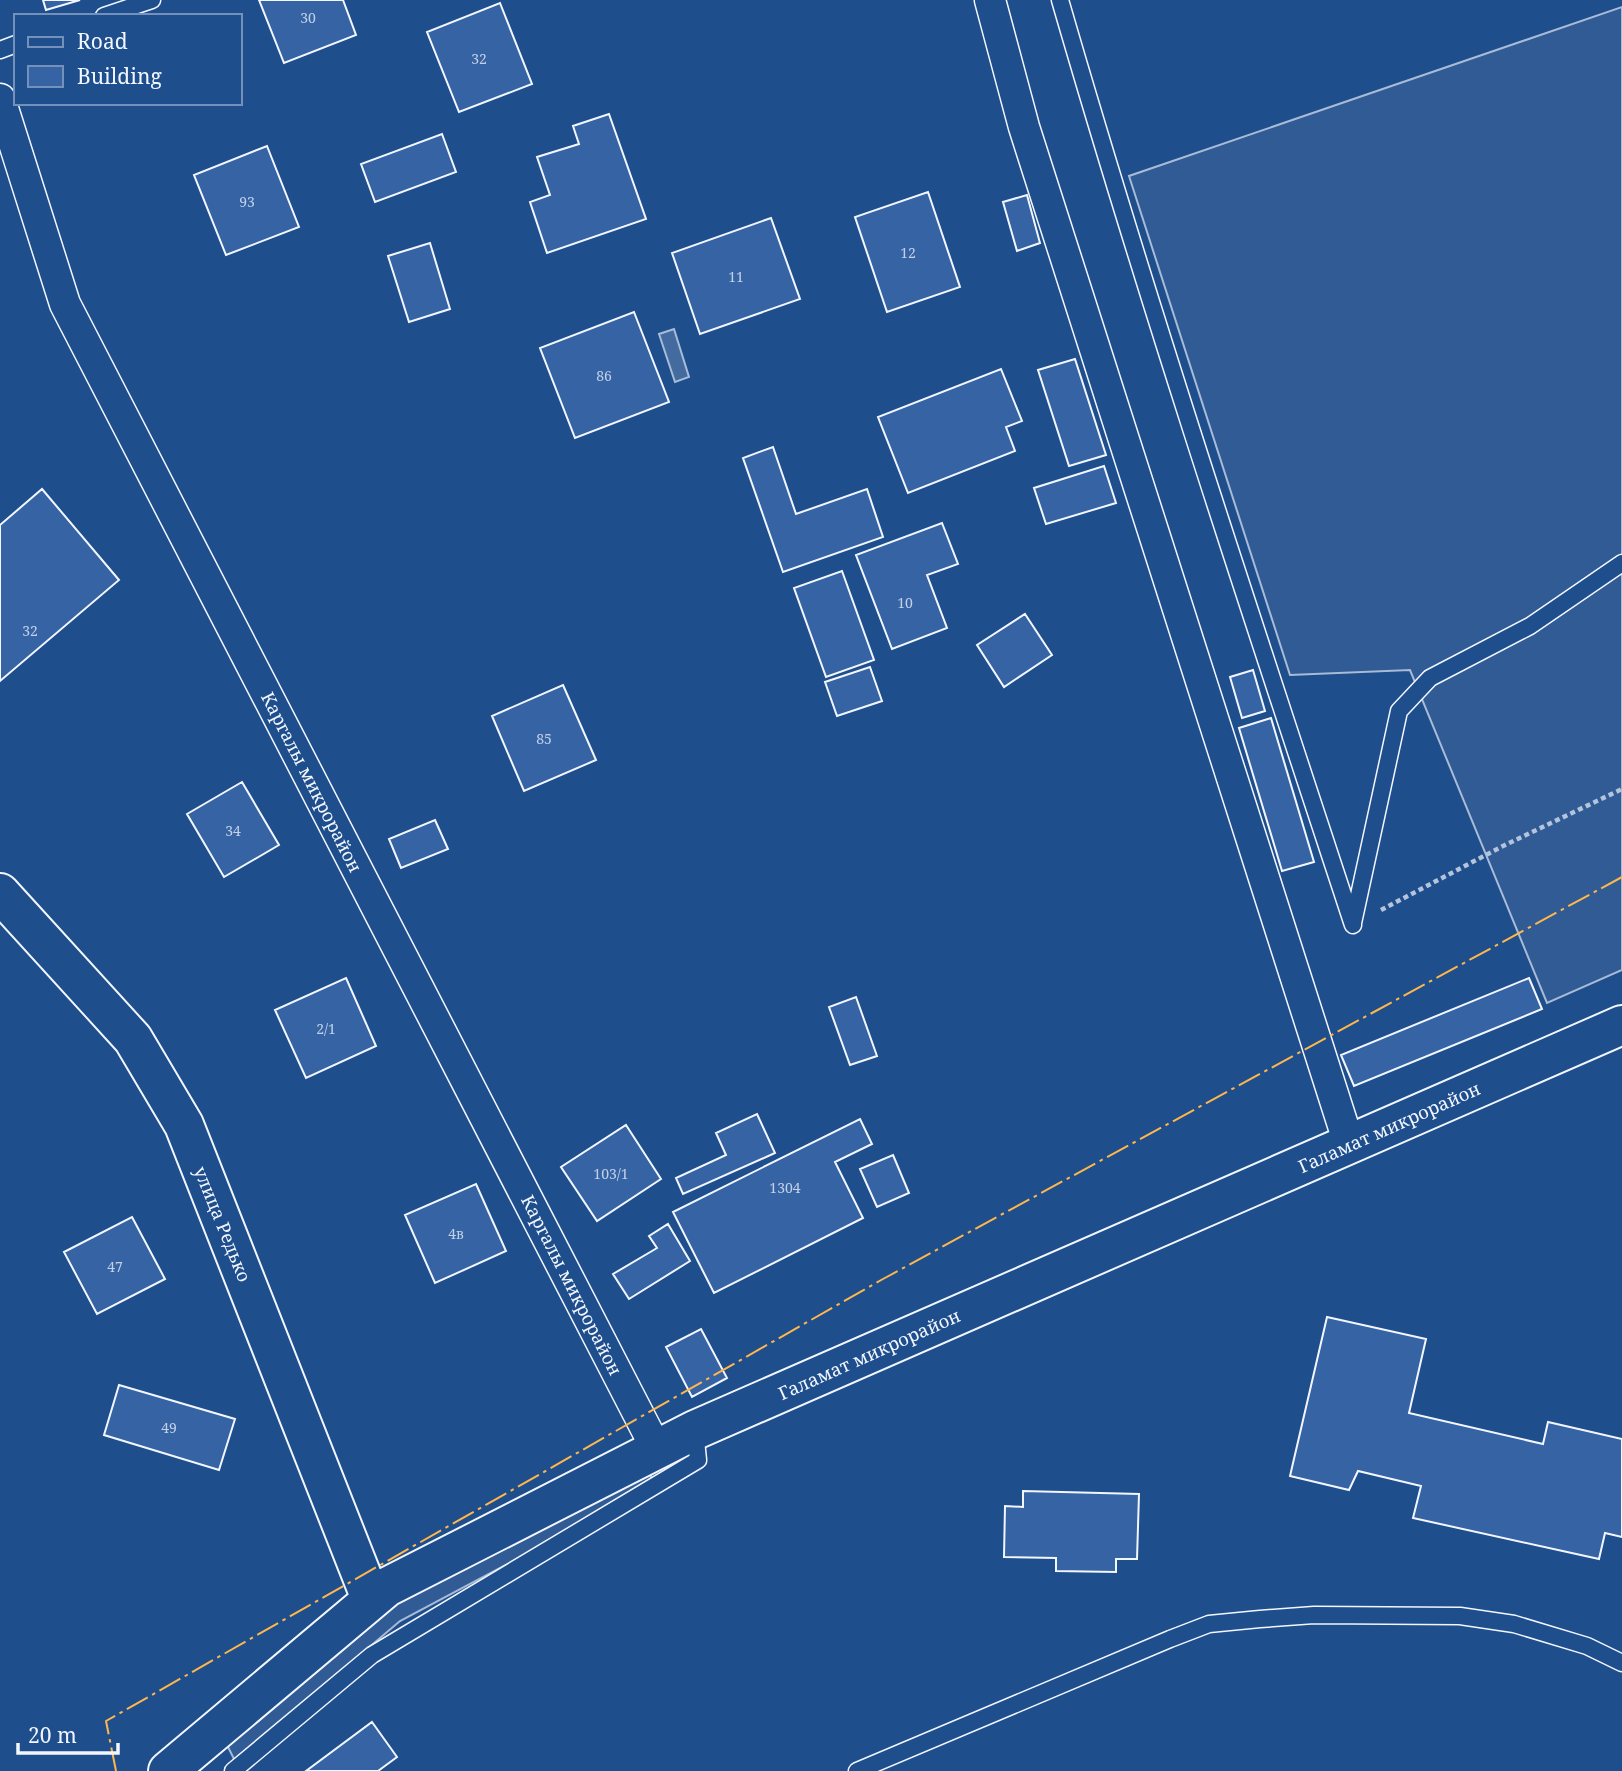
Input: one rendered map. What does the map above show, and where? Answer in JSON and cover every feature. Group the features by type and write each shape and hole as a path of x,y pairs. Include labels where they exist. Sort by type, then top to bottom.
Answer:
{"street":[{"path":"990,0 1024,127 1349,1144"},
{"name":"Каргалы микрорайон","path":"0,99 65,304 657,1450"},
{"name":"улица Редько","path":"0,893 133,1039 184,1125 371,1599"},
{"name":"Галамат микрорайон","path":"169,1771 387,1587 695,1430 1622,1025"}],"lane":[{"path":"110,14 152,0"},
{"path":"1060,0 1222,526 1353,925"},
{"path":"1353,925 1399,711 1430,678 1530,626 1622,563"},
{"path":"233,1771 372,1655 698,1460 695,1430"},
{"path":"857,1771 1209,1624 1314,1615 1460,1616 1514,1624 1587,1646 1622,1663"}],"path":[{"path":"1353,925 1503,846 1622,789"}],"shaded area":[{"path":"1622,7 1622,970 1547,1003 1410,670 1290,675 1129,176"},
{"path":"674,329 689,377 675,382 659,334"},
{"path":"648,1460 653,1487 400,1621 235,1761 226,1743 388,1599"}],"building":[{"path":"43,0 80,0 46,10"},
{"path":"259,0 343,0 356,35 284,63"},
{"path":"500,3 532,84 459,112 427,32"},
{"path":"609,114 646,219 547,253 530,202 550,195 537,157 579,144 573,126"},
{"path":"442,134 456,172 375,202 361,164"},
{"path":"267,146 299,227 226,255 194,175"},
{"path":"928,192 960,287 887,312 855,217"},
{"path":"1027,195 1040,243 1017,251 1003,202"},
{"path":"771,218 800,299 700,334 672,253"},
{"path":"430,243 450,309 409,322 388,256"},
{"path":"634,312 669,402 575,438 540,348"},
{"path":"1075,359 1106,455 1069,466 1038,370"},
{"path":"1001,369 1022,421 1006,427 1015,451 908,493 878,417"},
{"path":"773,447 796,514 867,489 883,537 783,572 743,458"},
{"path":"1104,466 1116,503 1046,524 1034,488"},
{"path":"42,489 119,580 0,681 0,525"},
{"path":"942,523 958,564 927,575 947,628 892,649 856,555"},
{"path":"842,571 874,660 826,677 794,588"},
{"path":"1025,614 1052,655 1004,687 977,645"},
{"path":"870,667 882,701 837,716 825,682"},
{"path":"1253,670 1265,711 1242,718 1230,677"},
{"path":"563,685 596,760 524,791 492,716"},
{"path":"1271,718 1314,862 1282,871 1239,728"},
{"path":"242,782 279,845 224,877 187,814"},
{"path":"435,820 448,849 401,868 389,839"},
{"path":"346,978 376,1046 306,1078 275,1010"},
{"path":"1529,978 1542,1009 1354,1086 1341,1055"},
{"path":"856,997 877,1056 850,1065 829,1007"},
{"path":"757,1114 775,1153 683,1194 676,1178 726,1155 716,1133"},
{"path":"860,1119 872,1144 835,1162 863,1218 714,1293 673,1212"},
{"path":"626,1125 661,1179 597,1221 561,1167"},
{"path":"893,1155 909,1193 877,1207 860,1169"},
{"path":"476,1184 506,1251 435,1283 405,1215"},
{"path":"132,1217 165,1279 97,1314 64,1252"},
{"path":"668,1224 690,1261 629,1299 613,1274 657,1248 649,1236"},
{"path":"1327,1317 1426,1339 1409,1413 1543,1444 1548,1422 1622,1439 1622,1537 1605,1533 1599,1559 1413,1518 1421,1486 1358,1471 1349,1490 1290,1476"},
{"path":"701,1329 727,1378 692,1397 666,1347"},
{"path":"119,1385 235,1419 219,1470 104,1435"},
{"path":"1023,1491 1139,1494 1137,1559 1116,1559 1116,1572 1056,1571 1056,1558 1004,1557 1005,1506 1023,1507"},
{"path":"372,1722 397,1757 378,1771 306,1771"}],"power":[{"path":"116,1771 106,1721 883,1279 1622,877"}]}
